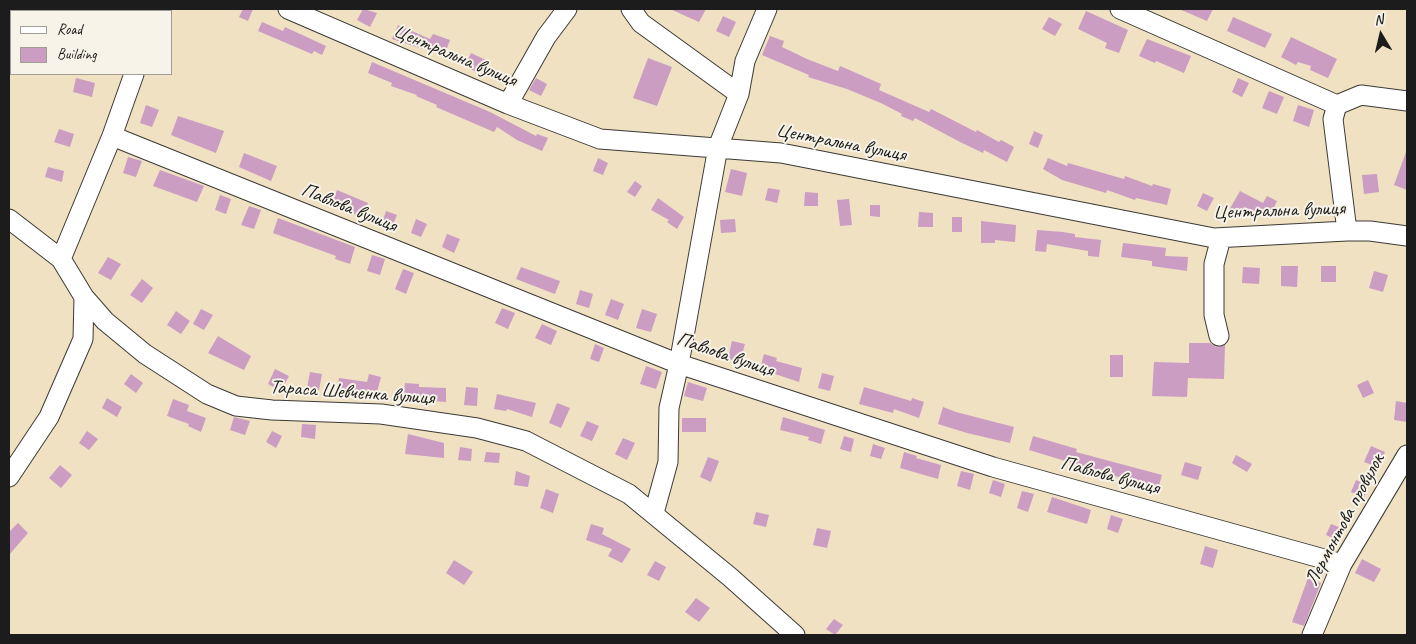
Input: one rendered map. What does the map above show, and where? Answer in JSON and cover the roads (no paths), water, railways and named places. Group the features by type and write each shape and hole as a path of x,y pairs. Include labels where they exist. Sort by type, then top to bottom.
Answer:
{"street":[{"name":"Центральна вулиця","path":"288,9 508,104 600,139 781,153 1214,238 1347,231 1370,231 1407,236"},
{"path":"508,104 546,37 567,9"},
{"path":"631,9 641,23 739,94"},
{"path":"654,514 668,462 669,408 679,364 718,147 739,94 745,61 767,9"},
{"path":"1120,9 1338,105"},
{"path":"9,220 61,259 112,136 134,75"},
{"path":"1347,231 1333,119 1338,105 1361,94 1407,101"},
{"name":"Павлова вулиця","path":"112,136 679,364 993,467 1342,564"},
{"path":"1219,336 1214,315 1214,264 1221,238"},
{"name":"Тараса Шевченка вулиця","path":"61,259 84,296 105,321 176,376 207,394 236,406 272,410 381,414 477,428 526,441 629,494 730,577 795,635"},
{"path":"9,477 49,417 83,339 84,296"},
{"name":"Лермонтова провулок","path":"1312,635 1342,564 1407,455"}]}
